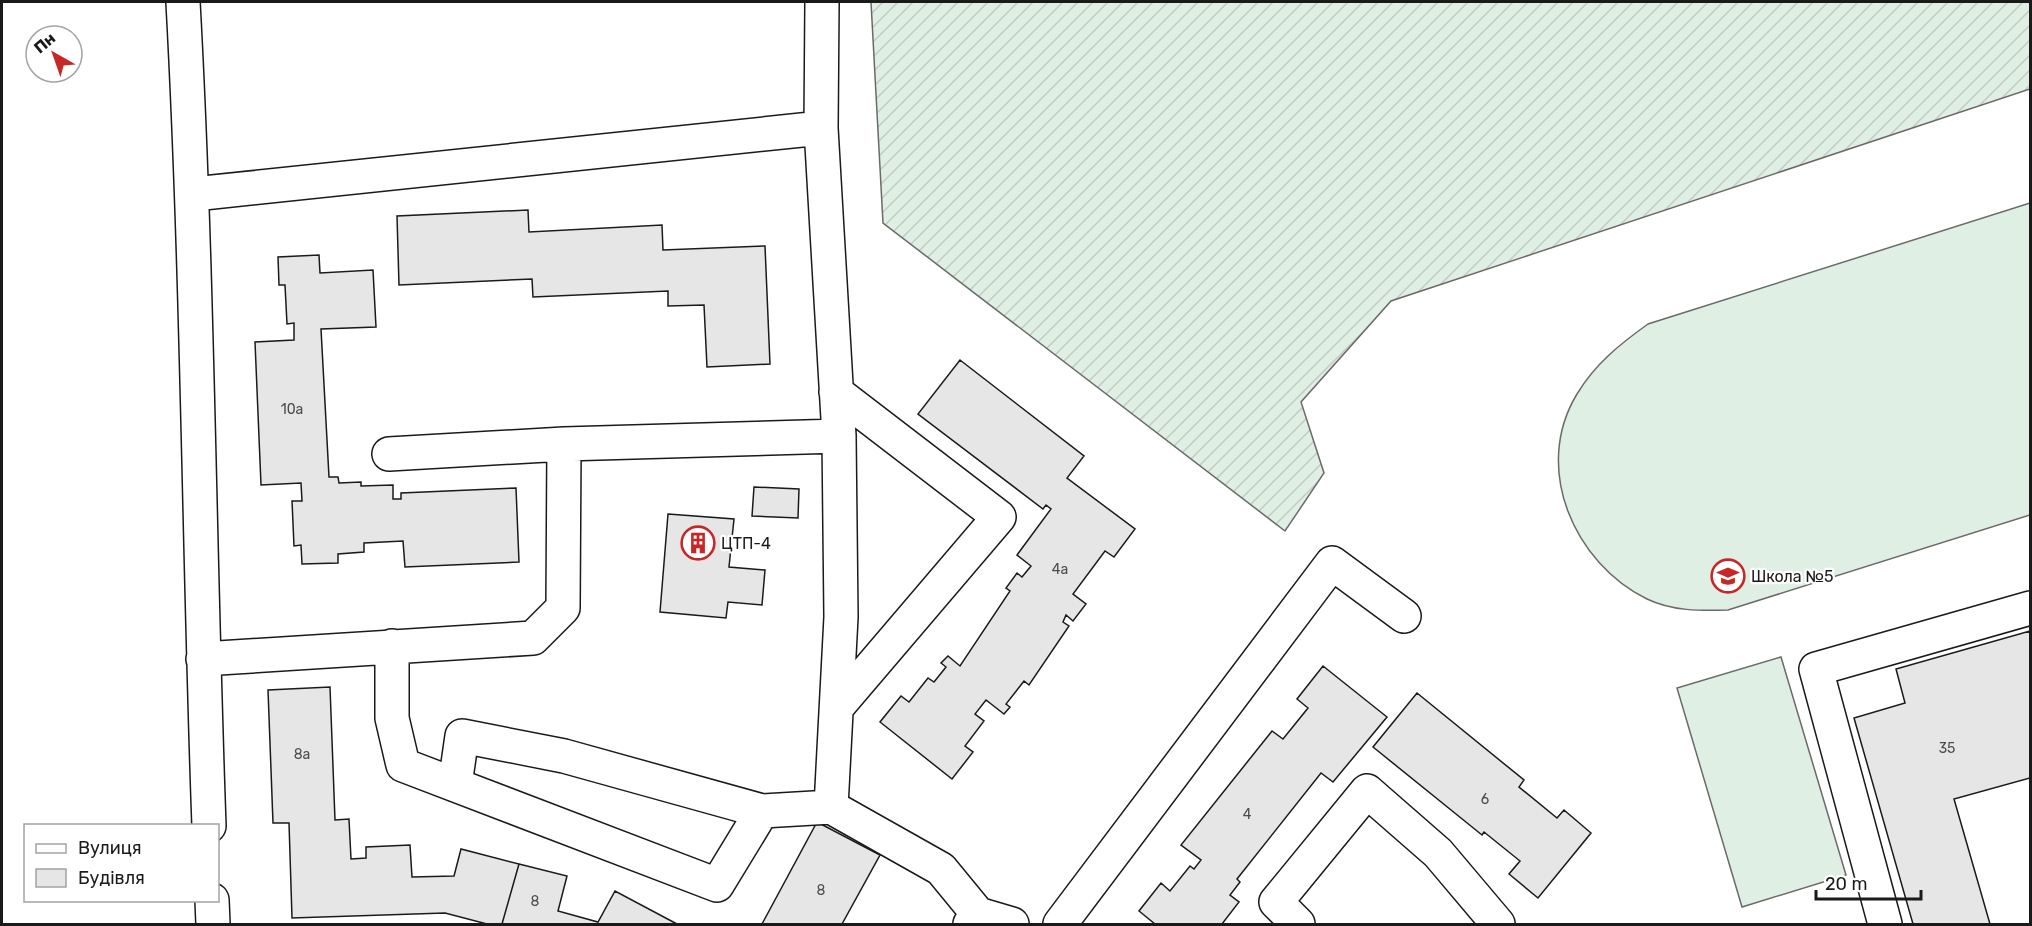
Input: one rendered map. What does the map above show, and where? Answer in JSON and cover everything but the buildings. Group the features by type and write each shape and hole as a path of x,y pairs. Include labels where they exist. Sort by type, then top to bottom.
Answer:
{"street":[{"path":"183,2 194,194 203,659 209,824"},
{"path":"822,2 821,128 839,436 841,617 831,807"},
{"path":"194,194 821,128"},
{"path":"836,392 999,517 837,707"},
{"path":"389,454 564,444 839,436"},
{"path":"203,659 533,638 563,609 564,444"},
{"path":"1060,924 1332,562 1404,616"},
{"path":"1885,924 1816,669 2031,608"},
{"path":"392,646 392,718 403,765 717,885 762,811"},
{"path":"454,784 462,736 564,756 762,811 831,807 941,869 974,919 1012,924"},
{"path":"1298,924 1276,902 1367,791 1438,853 1498,924"},
{"path":"212,902 213,924"}],"green space":[{"path":"871,2 2030,2 2030,89 1391,301 1301,402 1324,473 1285,531 883,223"},
{"path":"2030,203 2030,515 1728,610 1686,609 1657,603 1621,583 1599,562 1581,538 1568,511 1560,482 1559,452 1564,423 1577,394 1592,373 1618,347 1648,324"},
{"path":"1781,657 1846,875 1742,907 1677,688"}],"place":[{"name":"ЦТП-4","path":"698,543"},
{"name":"Школа №5","path":"1728,576"}]}
